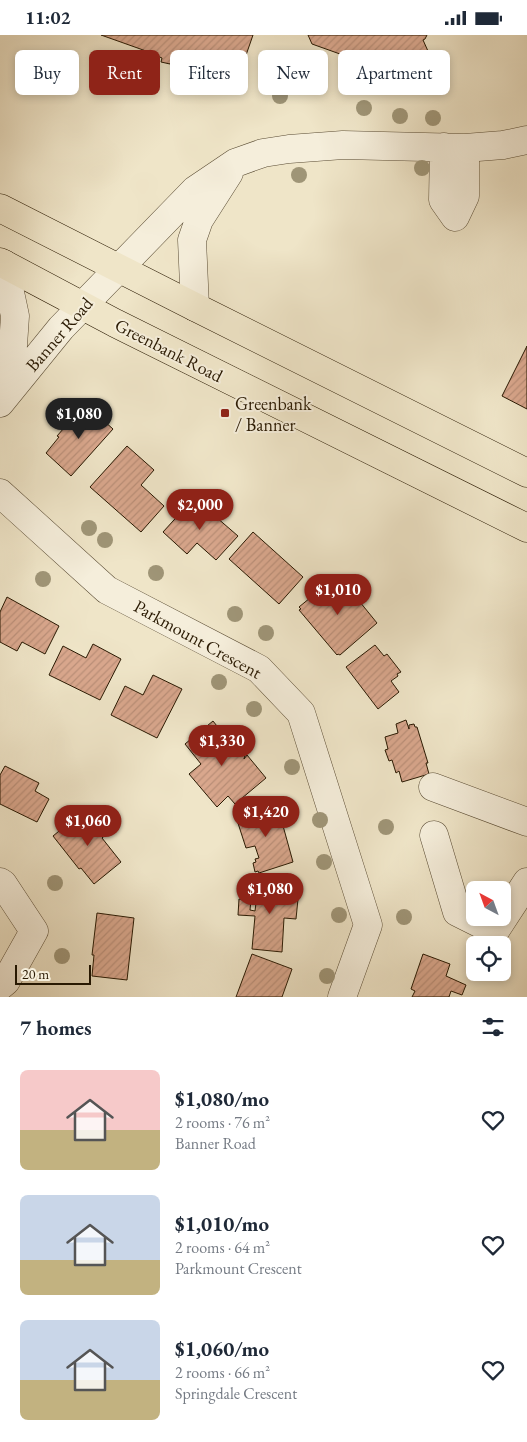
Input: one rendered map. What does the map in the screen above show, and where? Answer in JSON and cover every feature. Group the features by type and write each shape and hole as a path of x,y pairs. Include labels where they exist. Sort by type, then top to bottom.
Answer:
{"main road":[{"path":"0,207 527,473"},
{"name":"Greenbank Road","path":"2,263 82,306 527,528"}],"street":[{"name":"Banner Road","path":"1,402 61,328 195,190 235,163 263,153 289,149 343,145 455,148 504,145 527,141"},
{"path":"195,307 192,240 199,221 235,163"},
{"path":"1,402 12,360 15,317 2,263"},
{"name":"Parkmount Crescent","path":"0,493 107,590 259,669 302,713 368,925 342,997"},
{"path":"434,787 527,822"},
{"path":"434,835 457,913 495,931 527,882"},
{"path":"0,882 3,883 34,931 6,981 0,986"}],"building":[{"path":"101,35 253,35 248,50 170,50 170,64 161,62 160,50 143,50"},
{"path":"308,35 427,35 423,40 428,50 338,50 338,53 312,44"},
{"path":"527,346 527,409 502,396"},
{"path":"85,404 113,429 71,476 46,453 59,437 57,436"},
{"path":"127,446 154,470 141,485 164,506 141,532 90,487"},
{"path":"194,498 238,536 216,560 197,543 187,554 163,532"},
{"path":"253,532 303,577 279,604 229,559"},
{"path":"338,575 377,623 340,655 337,655 299,610 301,609 299,607"},
{"path":"7,597 59,626 45,654 22,642 17,651 0,642 0,612"},
{"path":"93,644 121,659 100,700 49,675 63,646 86,658"},
{"path":"375,645 384,656 387,654 401,672 391,681 399,692 378,709 346,667"},
{"path":"153,675 182,689 157,738 111,715 125,686 143,695"},
{"path":"406,720 409,729 409,725 414,724 417,727 428,763 426,763 429,774 402,782 399,771 396,773 392,760 389,761 385,750 388,749 385,737 398,733 396,724"},
{"path":"213,721 236,750 239,749 245,755 244,759 247,755 266,778 235,804 228,796 217,807 189,774 201,764 185,744"},
{"path":"5,766 39,783 35,791 49,799 37,822 0,804 0,775"},
{"path":"277,804 293,862 259,873 258,871 255,872 253,863 256,862 255,859 259,858 255,846 246,848 236,817"},
{"path":"81,813 90,825 98,819 109,832 102,838 121,862 94,884 81,868 79,869 53,836"},
{"path":"259,879 266,879 265,887 299,889 296,919 284,918 282,952 252,949 255,916 238,915 239,899 251,900 250,910 255,911"},
{"path":"97,913 134,918 127,980 92,976 94,955 92,955"},
{"path":"252,954 292,969 282,997 236,997"},
{"path":"423,954 450,964 446,976 466,985 462,995 451,991 449,997 412,997 415,991 411,989"}],"place":[{"name":"Greenbank / Banner","path":"225,413"}]}
